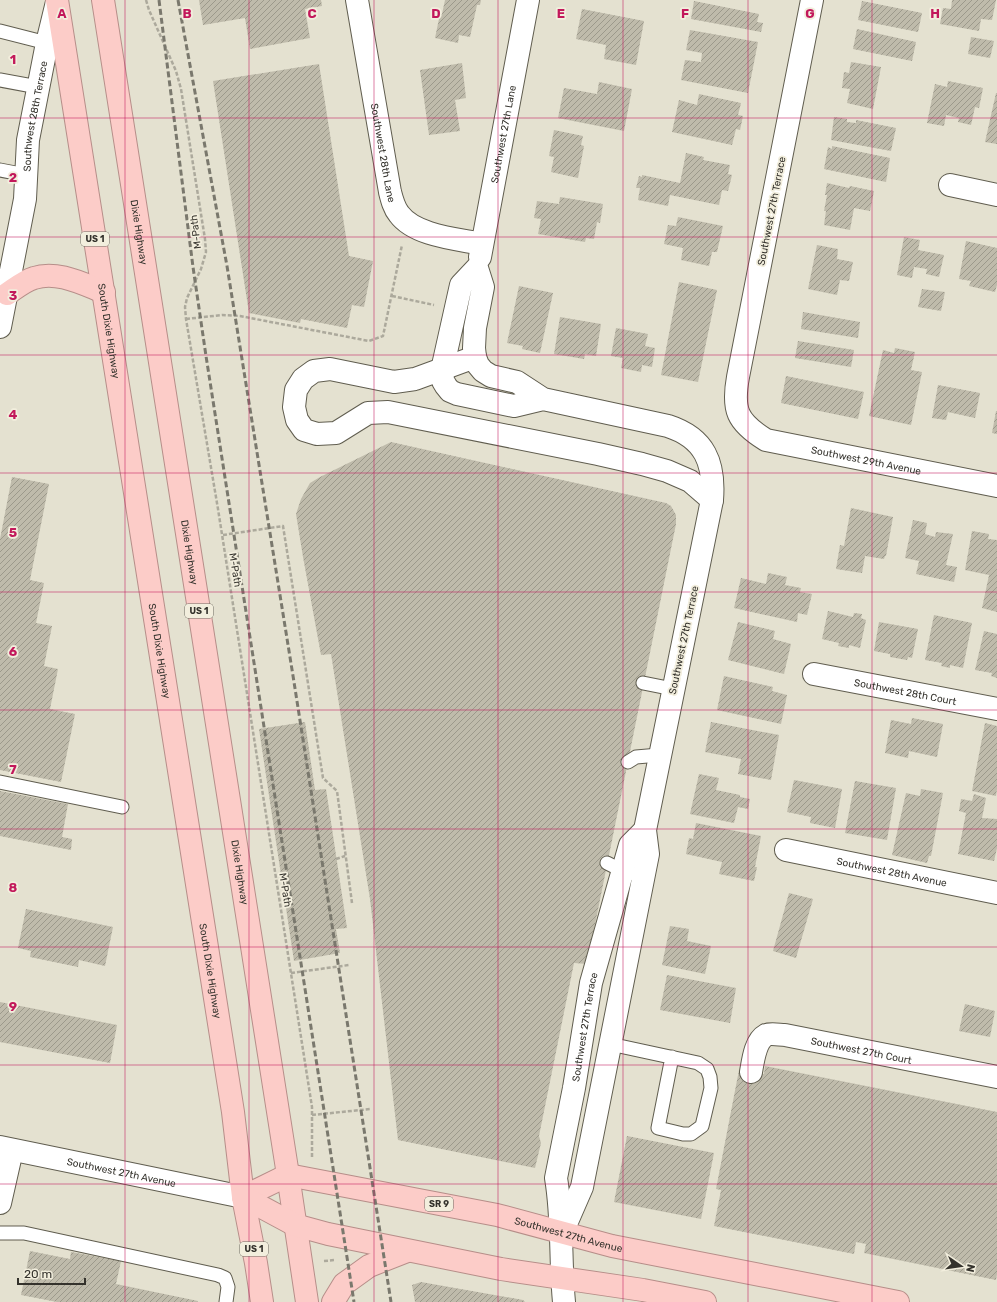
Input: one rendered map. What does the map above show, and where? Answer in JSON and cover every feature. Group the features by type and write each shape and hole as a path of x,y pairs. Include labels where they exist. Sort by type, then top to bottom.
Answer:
{"highway":[{"name":"Dixie Highway","path":"103,0 288,1175"},
{"name":"South Dixie Highway","path":"57,1 233,1112 243,1197 262,1302"},
{"path":"7,294 39,276 54,276 104,292"},
{"path":"243,1197 288,1175"},
{"name":"US 1","path":"288,1175 306,1302"},
{"name":"Southwest 27th Avenue","path":"288,1175 497,1215 562,1233 648,1253 898,1302"},
{"name":"Southwest 27th Avenue","path":"243,1197 295,1225 328,1234 500,1269 643,1290 705,1302"},
{"path":"333,1302 344,1284 369,1266 407,1250"}],"street":[{"name":"Southwest 28th Lane","path":"357,0 390,192 396,209 411,225 424,231 482,244"},
{"name":"Southwest 27th Lane","path":"475,356 474,340 483,287 477,268 528,0"},
{"name":"Southwest 27th Terrace","path":"742,421 736,408 735,394 812,0"},
{"name":"Southwest 28th Terrace","path":"0,327 25,199 28,140 47,43 57,1"},
{"path":"950,185 997,195"},
{"path":"477,268 461,285 442,370 443,381 450,391 467,397 514,406 543,399"},
{"path":"543,399 517,382 500,379 487,374 478,365 475,356 442,370 415,379 394,382 330,369 314,371 303,379 296,390 294,407 297,420 304,430 317,434 336,433 368,412 388,412 642,464 667,471 690,481 712,500"},
{"name":"Southwest 27th Terrace","path":"543,399 679,429 698,442 704,451 712,471 714,485 645,830 648,854 582,1187 562,1233"},
{"name":"Southwest 29th Avenue","path":"742,421 752,431 766,440 997,486"},
{"name":"Southwest 28th Court","path":"814,674 997,709"},
{"name":"Southwest 27th Terrace","path":"561,1278 562,1233 556,1178 574,1088 591,983 615,867 630,845 645,830"},
{"name":"Southwest 28th Avenue","path":"786,850 997,893"},
{"name":"Southwest 27th Court","path":"751,1072 757,1045 766,1035 774,1034 997,1077"},
{"path":"0,1203 6,1149"},
{"name":"Southwest 27th Avenue","path":"6,1149 243,1197"},
{"path":"561,1278 564,1302"}],"lane":[{"path":"0,31 47,43"},
{"path":"0,80 38,87"},
{"path":"0,170 26,175"},
{"path":"644,683 673,689"},
{"path":"628,762 636,757 659,756"},
{"path":"0,782 122,807"},
{"path":"615,867 643,879"},
{"path":"610,1044 672,1057 698,1063 707,1069 710,1077 711,1088 702,1126 691,1134 683,1134 658,1128 672,1057"},
{"path":"0,1233 24,1233 218,1275 225,1278 228,1287 227,1299"}],"path":[{"name":"M-Path","path":"146,0 176,71 181,89 205,239 206,252 201,269 187,298 185,307 186,319 222,535 291,973 312,1115 311,1152"},
{"path":"186,319 222,315 240,316 368,341 383,336 402,242"},
{"path":"392,296 437,305"},
{"path":"222,535 283,526 323,778 337,791 352,903"},
{"path":"336,859 345,856"},
{"path":"291,973 349,965"},
{"path":"312,1115 370,1109"},
{"path":"324,1261 338,1260"}],"building":[{"path":"199,0 321,0 322,6 305,9 310,38 250,49 245,18 203,25"},
{"path":"445,0 481,0 480,5 477,5 470,37 459,35 458,43 435,38 440,14 442,14"},
{"path":"952,0 996,0 992,20 981,19 979,31 940,24 943,8 951,9"},
{"path":"694,1 759,14 757,22 763,23 761,32 691,19"},
{"path":"862,1 922,13 918,32 858,20"},
{"path":"582,9 644,21 636,65 604,59 606,45 576,39"},
{"path":"857,29 916,42 912,61 853,49"},
{"path":"690,30 758,42 748,93 681,80 685,60 701,62 702,53 686,50"},
{"path":"971,37 994,41 990,58 968,54"},
{"path":"851,62 881,67 873,109 847,103 850,89 842,88 844,72 849,73"},
{"path":"462,63 466,98 455,100 460,131 429,135 420,70"},
{"path":"319,64 349,256 373,261 364,307 352,305 347,328 301,319 300,323 249,313 213,81"},
{"path":"948,81 983,88 979,108 975,107 971,125 958,122 959,118 946,115 944,126 927,123 935,84 947,87"},
{"path":"599,82 632,89 624,131 558,118 564,88 597,94"},
{"path":"997,93 997,144 985,142"},
{"path":"699,94 741,103 738,115 743,116 740,130 736,129 732,145 672,132 679,100 697,105"},
{"path":"834,117 847,119 847,122 856,123 856,120 896,128 891,151 831,140"},
{"path":"554,130 583,136 581,145 584,146 578,178 551,172 554,157 549,156"},
{"path":"832,146 890,158 886,182 824,169 828,147 832,149"},
{"path":"686,153 704,157 703,160 730,165 728,174 732,175 728,191 722,190 719,205 670,195 668,206 638,200 640,188 636,188 639,176 642,177 642,175 680,183"},
{"path":"827,183 849,188 850,186 874,191 870,211 854,208 850,230 824,225"},
{"path":"560,197 603,204 600,223 597,222 594,239 586,238 585,242 538,234 541,219 534,218 537,201 559,204"},
{"path":"678,217 723,226 717,252 712,252 709,266 681,260 683,248 664,244 668,225 676,226"},
{"path":"904,237 920,240 918,250 944,255 939,277 926,274 927,269 914,267 912,278 897,275"},
{"path":"966,241 997,248 997,285 995,292 969,286 971,281 959,279"},
{"path":"817,245 838,249 837,259 853,262 849,281 840,280 837,295 808,289"},
{"path":"679,282 717,290 698,382 661,375"},
{"path":"519,286 553,293 540,353 522,349 523,346 507,343"},
{"path":"922,289 945,292 941,311 918,307"},
{"path":"803,312 860,322 858,338 801,329"},
{"path":"560,317 601,324 596,356 585,354 584,359 554,354"},
{"path":"616,328 648,334 645,346 655,348 652,367 642,365 641,372 621,368 623,358 611,356"},
{"path":"798,341 854,350 851,367 795,358"},
{"path":"895,348 915,352 911,370 922,372 911,425 869,416 883,350 894,353"},
{"path":"786,376 864,392 858,419 781,403"},
{"path":"938,385 980,393 975,418 948,412 946,420 932,418"},
{"path":"997,411 997,434 992,433"},
{"path":"391,442 666,503 671,506 676,515 676,524 587,964 574,963 539,1136 541,1143 535,1168 398,1140 370,899 331,654 321,655 296,514 301,499 310,483"},
{"path":"12,477 49,484 30,580 44,583 36,623 52,626 44,666 58,669 50,709 75,714 61,782 0,770 0,539"},
{"path":"851,508 893,517 886,556 884,559 865,556 862,573 836,569 840,545 844,546"},
{"path":"913,520 927,523 925,534 935,537 936,532 953,534 946,565 957,567 954,582 916,574 919,561 905,558"},
{"path":"972,531 989,534 988,539 997,540 997,612 982,608 989,575 965,570"},
{"path":"768,573 787,577 785,585 801,588 800,592 812,594 807,615 798,613 797,622 734,608 741,578 766,584"},
{"path":"828,611 853,617 854,613 862,614 861,618 866,620 860,648 849,645 849,648 838,646 839,643 822,639"},
{"path":"934,615 972,623 963,668 950,665 950,668 941,666 942,663 925,660"},
{"path":"738,622 775,631 773,639 791,644 784,674 728,660"},
{"path":"879,622 918,629 912,658 908,657 907,660 890,657 890,654 874,651"},
{"path":"984,631 997,634 997,678 991,676 992,673 975,670"},
{"path":"724,676 773,687 772,691 787,695 781,724 717,710"},
{"path":"912,718 943,724 937,757 909,751 908,758 885,753 891,720 911,724"},
{"path":"305,722 315,790 326,789 347,928 336,929 340,953 294,961 259,729"},
{"path":"711,722 779,735 771,780 738,774 741,759 705,752"},
{"path":"985,723 997,726 996,796 972,791"},
{"path":"699,774 719,778 716,790 740,795 740,797 750,799 748,809 738,807 734,823 690,814"},
{"path":"794,780 842,789 835,828 810,823 811,817 787,812"},
{"path":"855,781 896,788 887,840 845,833"},
{"path":"921,789 943,793 931,856 929,856 927,863 892,855 906,793 920,796"},
{"path":"0,791 68,804 62,837 72,839 71,850 0,836"},
{"path":"974,794 986,798 982,818 997,819 997,848 994,861 958,854 966,813 959,811 961,799 972,801"},
{"path":"696,823 761,836 754,881 719,874 722,862 686,854 689,838 693,839"},
{"path":"789,893 813,899 796,958 773,951"},
{"path":"26,909 113,927 105,966 79,960 78,967 30,957 31,951 18,948"},
{"path":"670,926 689,929 687,941 711,946 705,974 662,965"},
{"path":"667,975 736,988 730,1023 660,1010"},
{"path":"0,1002 117,1025 110,1063 0,1042"},
{"path":"965,1004 995,1011 990,1037 959,1031"},
{"path":"765,1066 997,1112 996,1280 864,1253 866,1244 856,1242 854,1254 714,1226 721,1190 716,1189 739,1070 764,1074"},
{"path":"627,1136 714,1153 701,1219 614,1202"},
{"path":"30,1251 70,1259 71,1252 121,1261 116,1284 198,1302 57,1302 21,1295"},
{"path":"421,1282 523,1300 525,1302 415,1302 412,1285"}],"railway":[{"path":"159,0 193,267 206,356 354,1302"},
{"path":"178,0 227,266 391,1302"}]}
